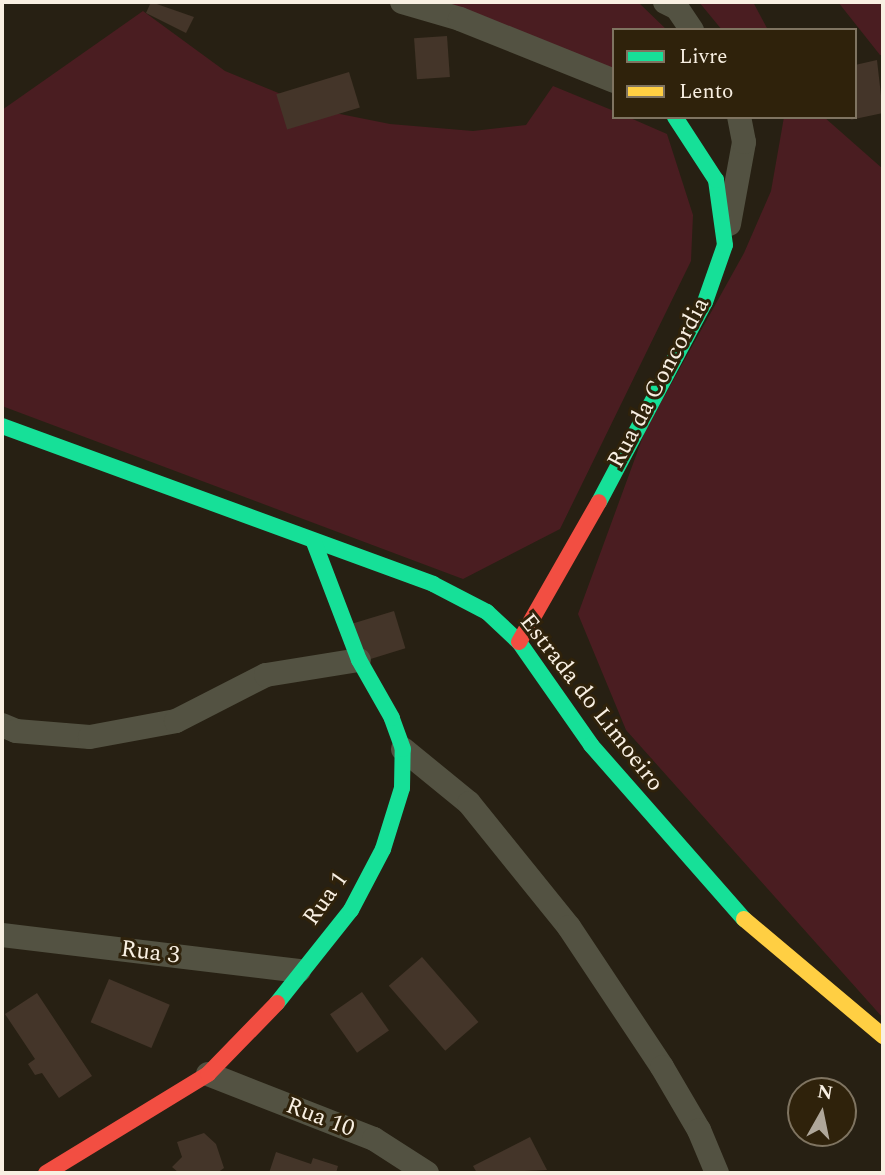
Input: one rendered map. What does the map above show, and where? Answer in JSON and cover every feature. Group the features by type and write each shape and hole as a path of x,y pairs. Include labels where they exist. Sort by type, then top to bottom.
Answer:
{"street":[{"path":"402,2 460,19 612,80"},
{"path":"665,2 677,8 691,28"},
{"name":"Rua da Concordia","path":"519,642 560,575 705,302 725,245 716,180 676,119"},
{"path":"725,245 744,142 739,119"},
{"name":"Estrada do Limoeiro","path":"2,426 433,584 487,612 519,642 591,745 699,871 761,936 883,1036"},
{"name":"Rua 1","path":"46,1173 208,1074 263,1021 299,971 351,910 383,849 402,788 403,750 392,718 359,660 314,542"},
{"path":"2,725 16,731 90,737 176,721 266,675 359,660"},
{"path":"403,750 469,803 569,927 662,1067 699,1130 717,1173"},
{"name":"Rua 3","path":"2,935 299,971"},
{"name":"Rua 10","path":"208,1074 374,1139 427,1173"}],"shaded area":[{"path":"425,2 638,2 665,28 612,28 612,74"},
{"path":"699,2 753,2 767,28 720,28"},
{"path":"838,2 883,2 883,55 880,55"},
{"path":"143,11 225,71 320,110 390,124 473,131 526,125 553,86 612,110 612,119 633,119 667,134 693,215 691,261 560,529 463,579 2,406 2,110"},
{"path":"784,119 826,119 883,169 883,1018 626,730 578,614 645,431 744,253 771,191"}],"building":[{"path":"151,2 194,17 186,33 146,13"},
{"path":"447,36 450,77 417,79 414,38"},
{"path":"877,60 883,113 857,119 857,65"},
{"path":"349,72 360,107 287,130 276,94"},
{"path":"394,611 405,648 363,661 352,624"},
{"path":"422,957 478,1022 445,1051 389,986"},
{"path":"109,979 170,1005 151,1048 91,1022"},
{"path":"362,992 389,1031 357,1053 330,1014"},
{"path":"37,993 92,1076 59,1098 42,1073 35,1075 28,1064 35,1059 5,1014"},
{"path":"204,1133 216,1144 224,1168 217,1173 179,1173 172,1167 182,1157 177,1142"},
{"path":"530,1137 547,1170 477,1173 473,1166"},
{"path":"276,1152 311,1164 313,1158 338,1166 336,1173 269,1173"}],"traffic: fast":[{"path":"599,502 705,302 725,245 716,180 676,119"},
{"path":"2,426 433,584 487,612 519,642 591,745 744,919"},
{"path":"277,1003 351,910 383,849 402,788 403,749 392,718 359,660 314,542"}],"traffic: slow":[{"path":"744,919 883,1036"}],"traffic: jam":[{"path":"519,642 599,502"},
{"path":"46,1173 208,1074 277,1003"}]}
